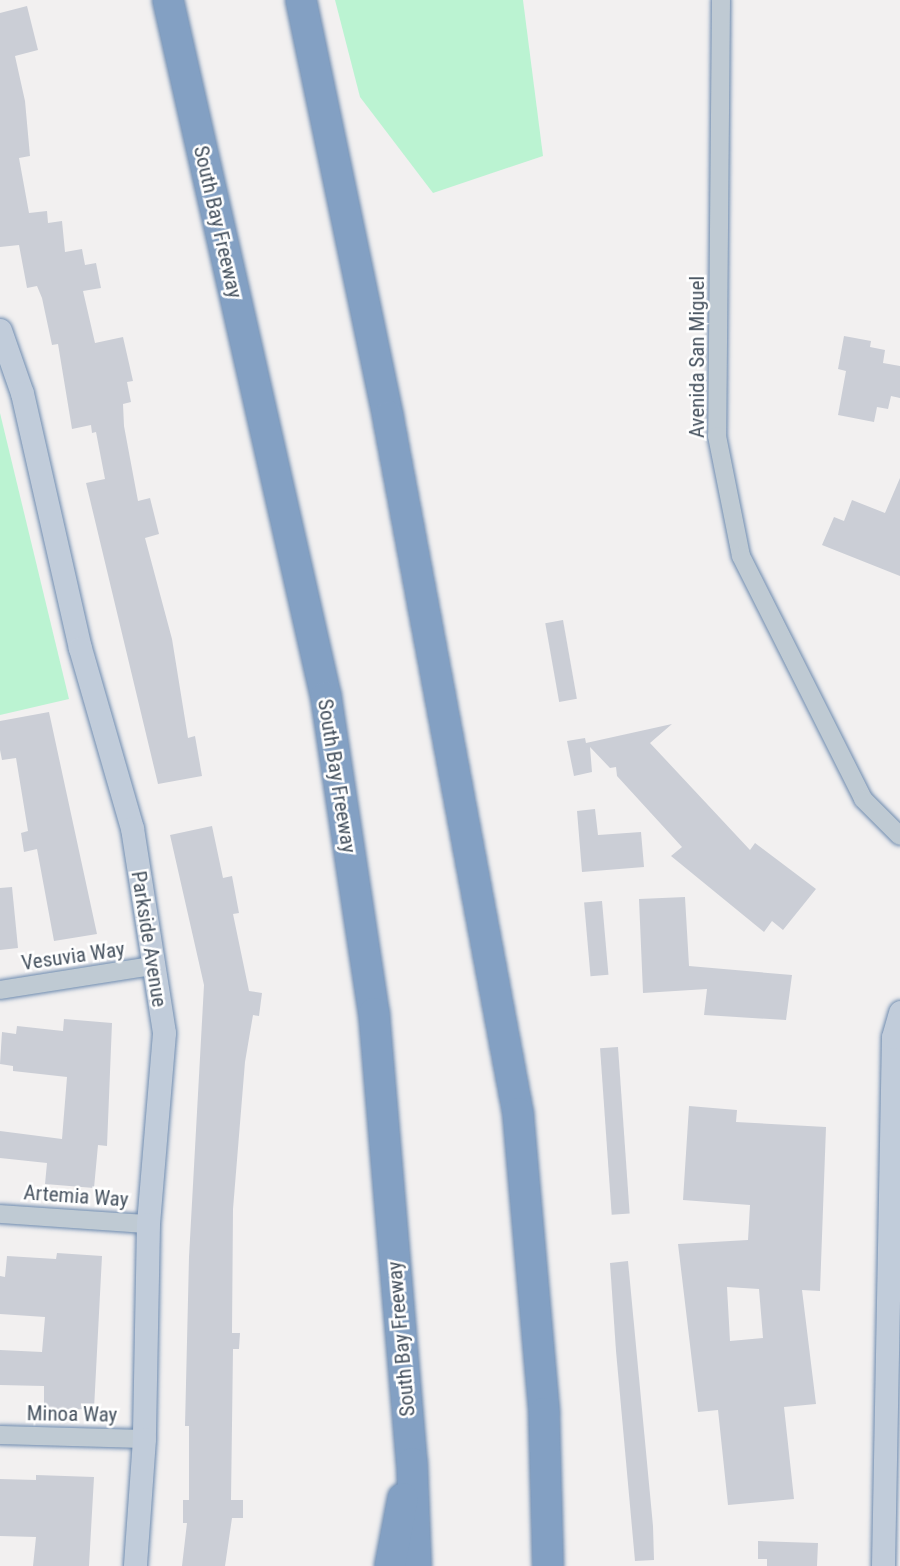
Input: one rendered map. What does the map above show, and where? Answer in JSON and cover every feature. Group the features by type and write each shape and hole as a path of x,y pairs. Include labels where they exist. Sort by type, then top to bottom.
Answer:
{"highway":[{"name":"South Bay Freeway","path":"168,0 326,697 374,1013 412,1463 416,1566"},
{"path":"301,0 388,417 518,1112 544,1413 562,1566"},
{"path":"544,1413 548,1566"},
{"path":"390,1566 412,1463"}],"main road":[{"name":"Parkside Avenue","path":"0,330 22,393 80,648 132,828 164,1033 148,1224 144,1439 135,1566"},
{"path":"883,1566 893,1037 900,1012"}],"street":[{"name":"Avenida San Miguel","path":"721,0 718,436 740,556 863,799 900,836"},
{"name":"Vesuvia Way","path":"0,989 152,966"},
{"name":"Artemia Way","path":"0,1213 148,1224"},
{"name":"Minoa Way","path":"0,1435 144,1439"}],"green space":[{"path":"335,0 523,0 543,156 433,193 360,97"},
{"path":"0,413 69,699 0,715"}],"building":[{"path":"27,6 38,50 15,56 25,101 30,156 19,158 29,213 47,211 48,223 62,221 65,252 82,249 85,265 96,263 101,288 83,291 95,343 123,337 133,381 127,382 131,402 123,404 124,426 138,501 150,498 159,534 145,538 172,639 188,738 195,736 202,776 158,784 86,483 105,479 96,432 92,433 91,425 72,429 58,344 52,345 42,298 37,286 27,288 19,245 0,247 0,13"},
{"path":"844,336 871,341 870,347 885,350 883,363 900,366 900,398 891,396 888,409 877,407 874,422 838,415 846,371 838,369"},
{"path":"900,478 900,576 822,545 834,517 844,521 852,500 885,513"},
{"path":"563,620 577,699 559,702 545,623"},
{"path":"49,712 97,934 54,941 37,849 24,852 21,833 28,831 16,758 2,760 0,750 0,721"},
{"path":"672,724 650,743 750,850 755,843 816,889 783,930 772,921 764,932 671,856 682,847 617,776 616,767 610,768 590,747 592,772 574,776 567,741 585,738 586,743"},
{"path":"595,809 598,835 641,832 644,867 582,872 577,811"},
{"path":"212,826 223,878 232,876 239,913 233,914 249,991 262,993 259,1016 253,1015 245,1062 233,1209 232,1333 240,1333 239,1349 233,1349 231,1500 243,1500 243,1518 232,1518 225,1566 182,1566 187,1523 183,1523 183,1500 189,1500 189,1426 185,1426 189,1257 204,985 170,835"},
{"path":"12,887 18,948 0,950 0,888"},
{"path":"685,897 689,966 792,975 786,1020 704,1015 707,989 643,993 639,899"},
{"path":"602,901 608,975 591,976 584,903"},
{"path":"64,1019 112,1023 107,1146 98,1145 94,1188 45,1184 47,1163 0,1158 0,1131 62,1139 67,1077 13,1071 13,1066 0,1064 2,1032 16,1034 17,1026 63,1031"},
{"path":"618,1047 630,1214 612,1215 600,1048"},
{"path":"689,1106 737,1110 736,1122 826,1127 820,1291 802,1290 816,1404 784,1407 794,1499 728,1505 718,1410 698,1412 678,1244 748,1240 750,1205 683,1200","holes":["727,1287 759,1289 763,1338 730,1341"]},
{"path":"57,1253 102,1256 94,1409 44,1410 44,1386 0,1385 0,1350 42,1352 45,1317 0,1314 0,1276 5,1277 7,1256 56,1259"},
{"path":"628,1261 654,1560 635,1561 616,1351 610,1263"},
{"path":"36,1475 94,1477 89,1566 33,1566 36,1537 0,1536 0,1479 36,1480"},
{"path":"758,1541 818,1543 817,1566 767,1566 767,1559 758,1559"}]}
